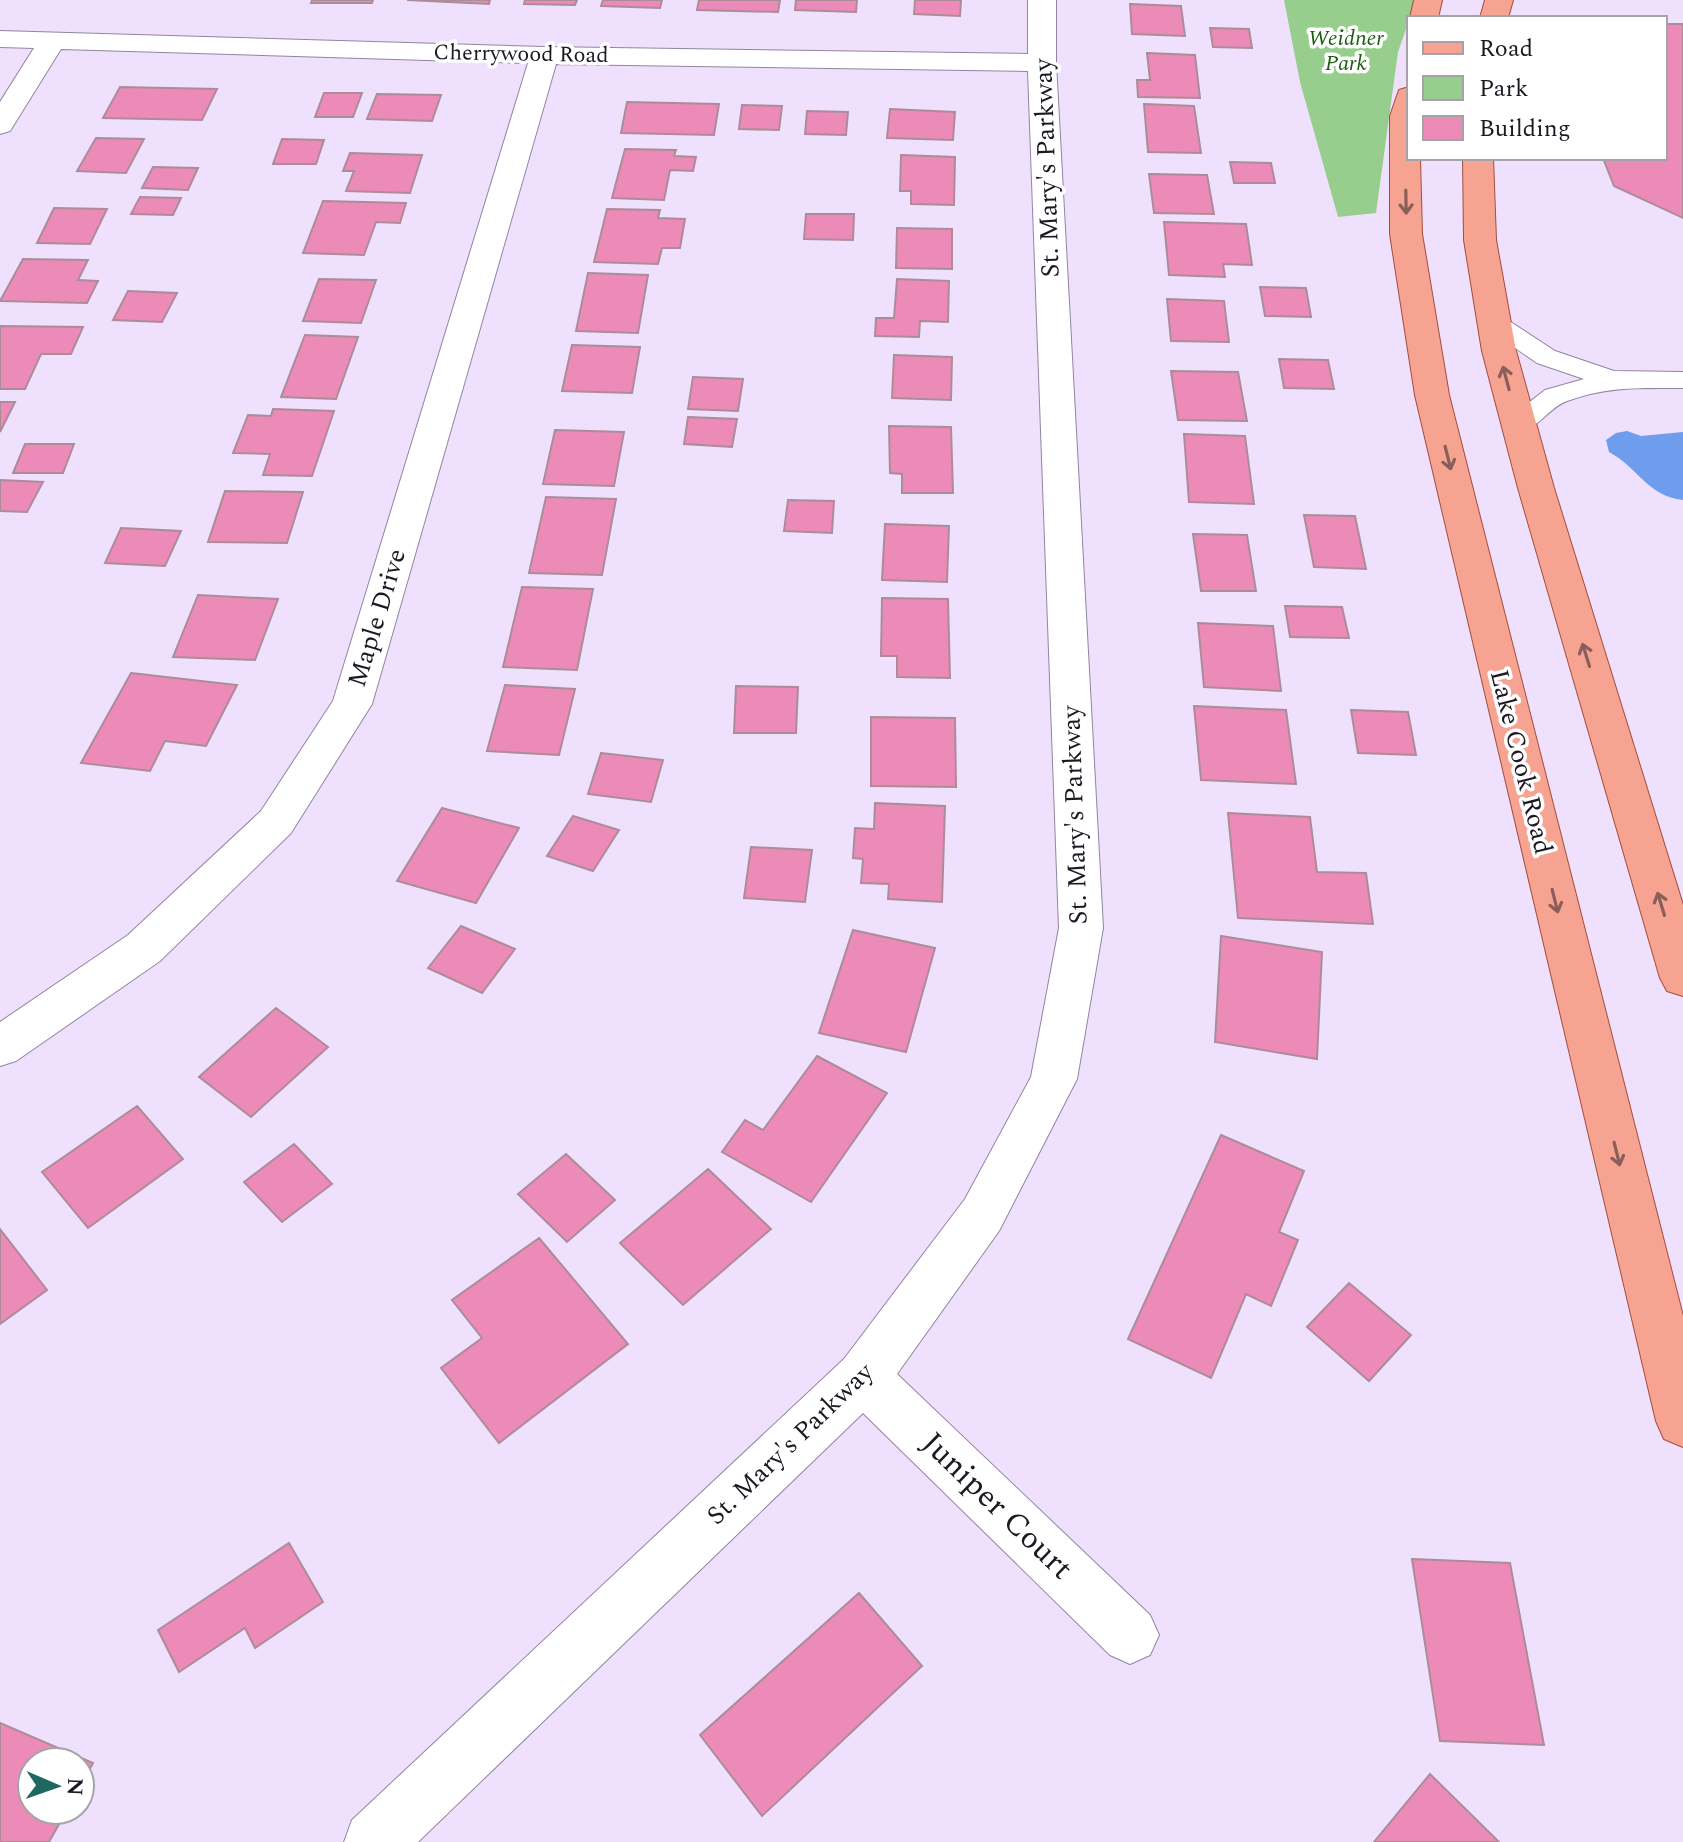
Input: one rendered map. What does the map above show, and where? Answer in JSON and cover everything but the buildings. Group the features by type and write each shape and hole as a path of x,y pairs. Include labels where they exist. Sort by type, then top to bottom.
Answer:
{"main road":[{"name":"Lake Cook Road","path":"1407,106 1406,234 1432,395 1683,1421"},
{"path":"1478,160 1480,240 1494,322 1519,424 1683,978"}],"street":[{"name":"St. Mary's Parkway","path":"374,1842 863,1377 982,1215 1054,1079 1081,928 1042,63 1042,0"},
{"name":"Cherrywood Road","path":"0,39 544,55 1042,63"},
{"path":"0,125 53,40"},
{"name":"Maple Drive","path":"0,1047 144,948 276,822 352,704 544,55"},
{"name":"Juniper Court","path":"863,1377 1130,1635"}],"lane":[{"path":"1494,322 1546,357 1612,379"},
{"path":"1519,424 1554,396 1612,379 1683,380"}],"green space":[{"name":"Weidner Park","path":"1284,0 1416,0 1410,16 1407,16 1407,26 1398,52 1376,213 1338,217 1300,82"}],"water":[{"path":"1627,431 1641,436 1683,432 1683,500 1660,493 1609,452 1606,440 1616,433"}]}
